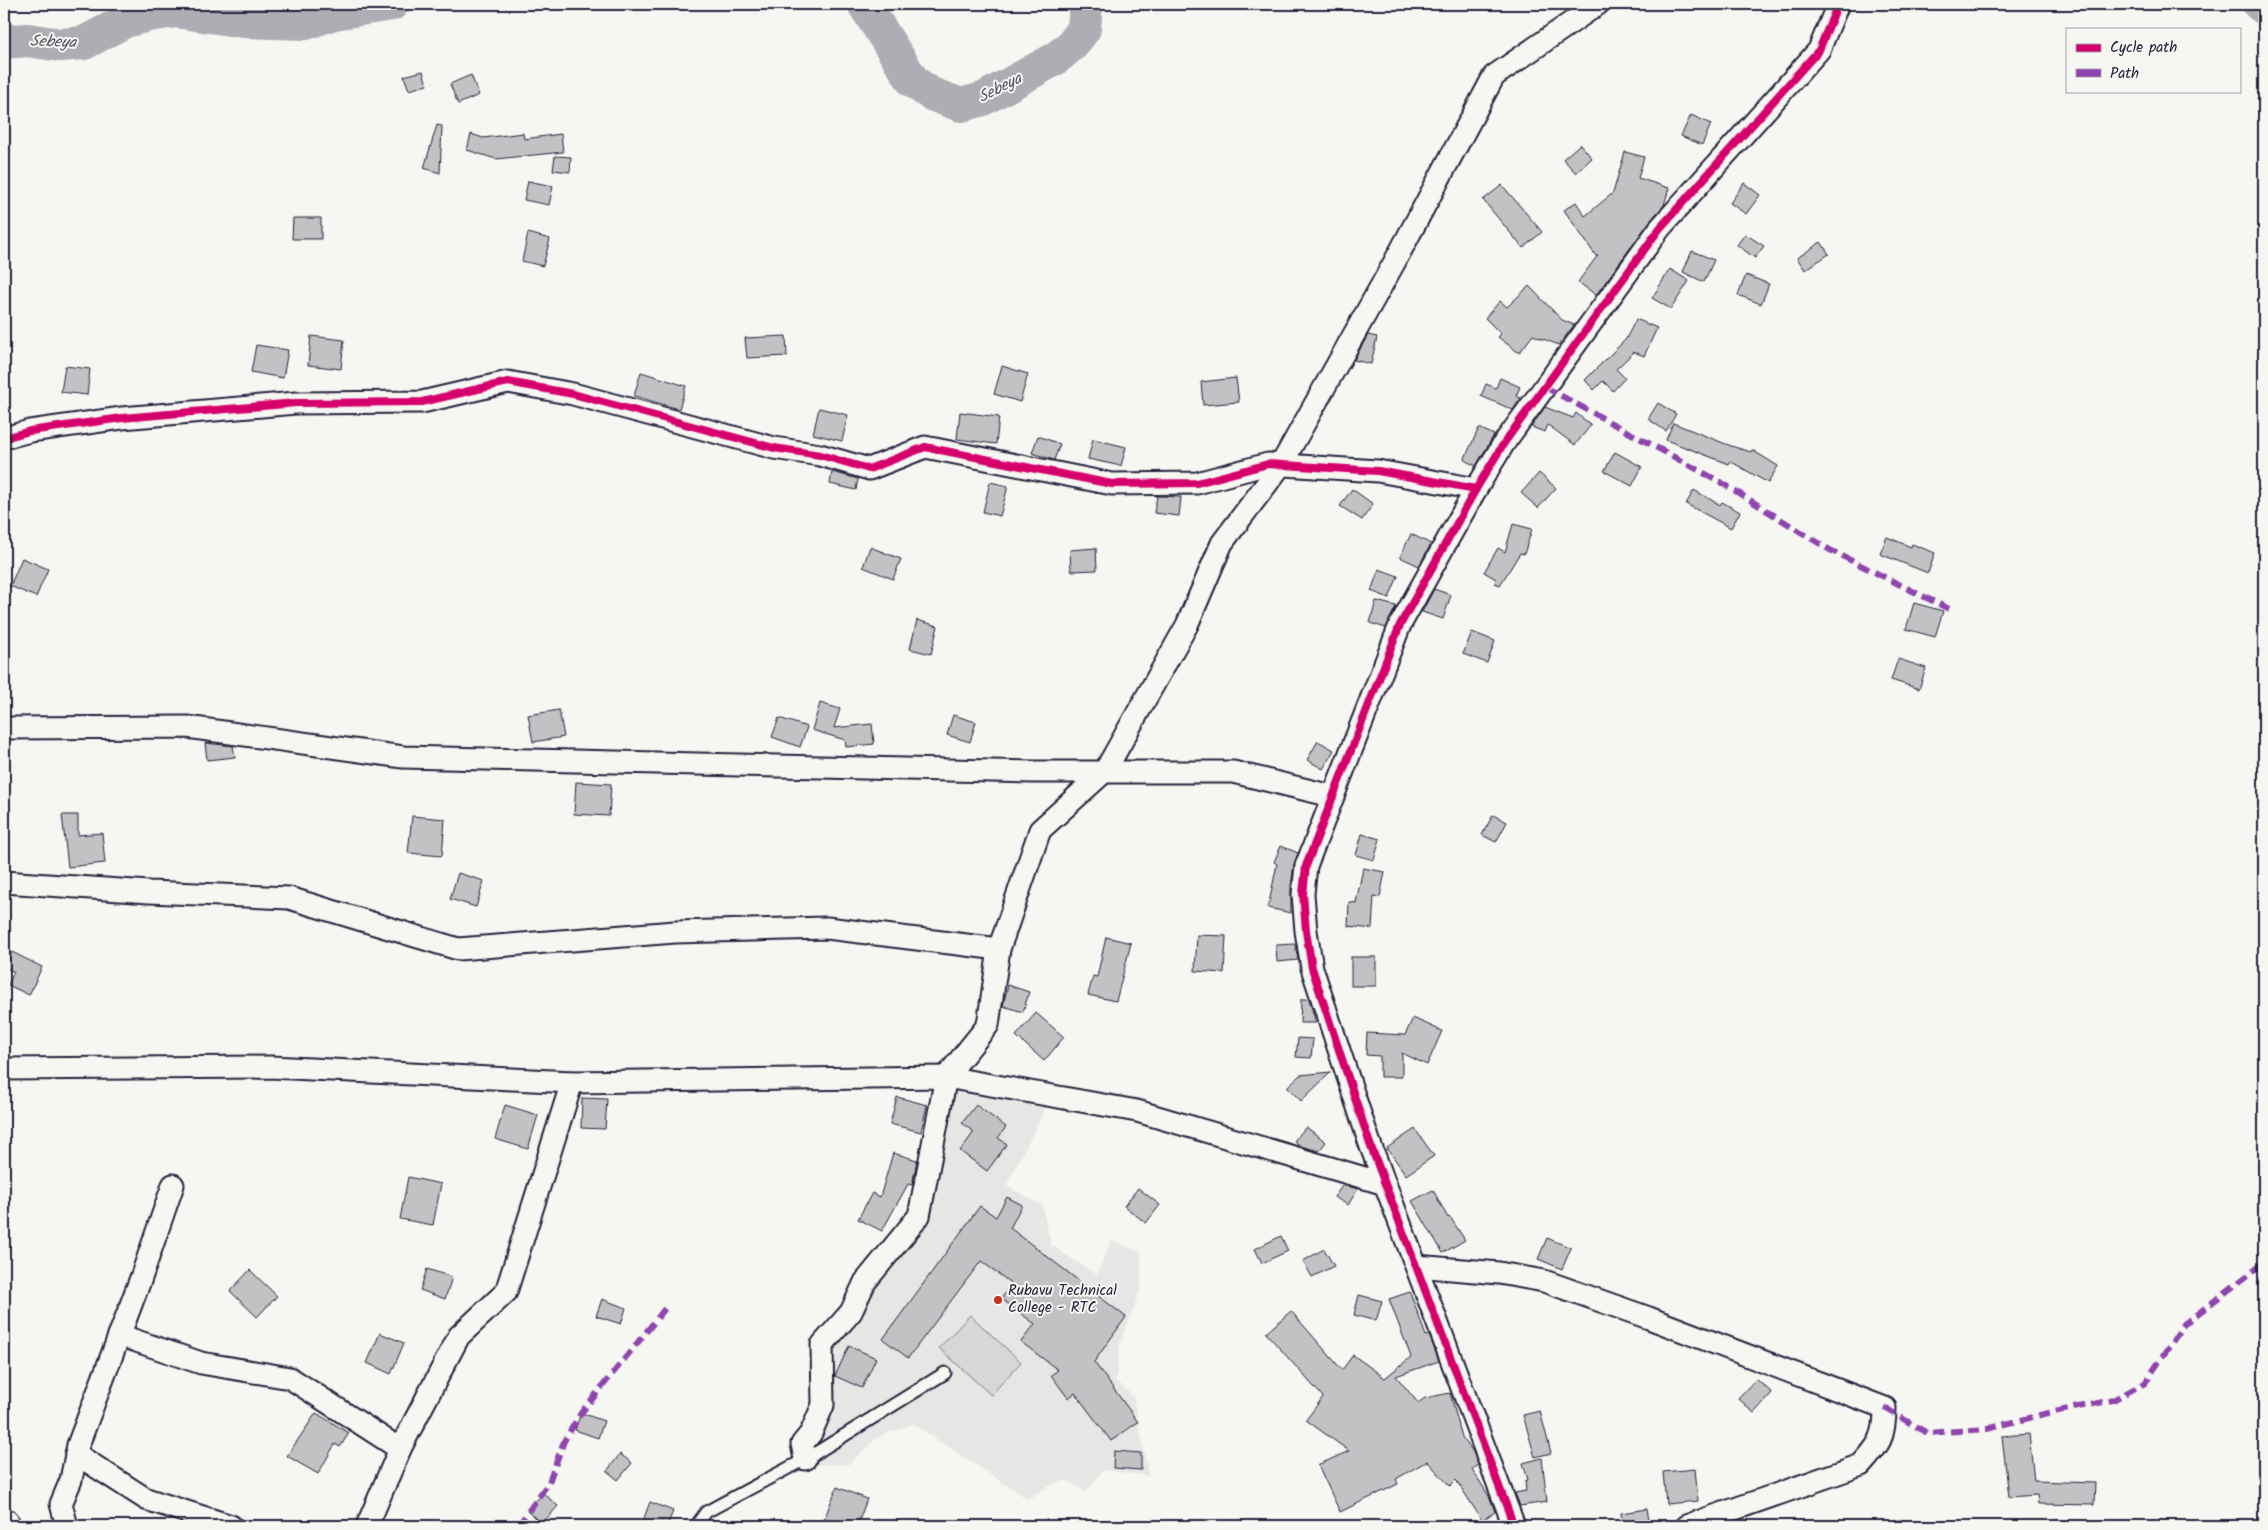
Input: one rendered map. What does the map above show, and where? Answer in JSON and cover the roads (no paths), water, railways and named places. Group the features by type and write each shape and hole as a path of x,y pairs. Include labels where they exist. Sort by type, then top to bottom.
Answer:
{"highway":[{"path":"4,1522 7,1526"}],"street":[{"path":"805,1459 802,1444 811,1433 822,1405 822,1345 851,1312 865,1282 919,1216 946,1077 988,1025 999,949 1040,830 1105,772 1187,625 1222,543 1281,465 1399,254 1494,76 1598,4"},
{"path":"1514,1526 1385,1184 1312,968 1303,894 1306,866 1400,624 1476,488 1504,443 1660,228 1819,50 1838,4"},
{"path":"4,438 30,431 122,418 296,403 422,402 508,382 573,394 756,443 820,455 870,469 925,446 1112,484 1197,483 1268,464 1378,471 1476,488"},
{"path":"4,728 188,727 403,757 1105,772 1233,772 1332,796"},
{"path":"4,882 149,892 289,898 458,949 675,932 827,928 999,949"},
{"path":"4,1069 271,1067 572,1082 946,1077 1137,1111 1385,1184"},
{"path":"367,1526 400,1449 459,1336 506,1292 572,1082"},
{"path":"66,1526 61,1504 71,1480 81,1436 173,1185"},
{"path":"1416,1266 1500,1273 1544,1281 1658,1321 1885,1408 1885,1430 1875,1450 1861,1465 1686,1526"},
{"path":"119,1335 201,1363 290,1378 400,1449"},
{"path":"76,1454 146,1499 231,1526"}],"lane":[{"path":"696,1526 706,1512 805,1459 945,1373"}],"waterway":[{"name":"Sebeya","path":"4,42 27,40 61,45 84,43 125,21 176,11 243,21 306,23 334,13 392,4"},
{"name":"Sebeya","path":"864,4 913,81 931,94 961,105 983,99 1055,59 1072,45 1084,29 1086,4"},
{"name":"Sebeya","path":"2259,4 2264,8"}],"place":[{"name":"Rubavu Technical College - RTC","path":"998,1300"}]}
